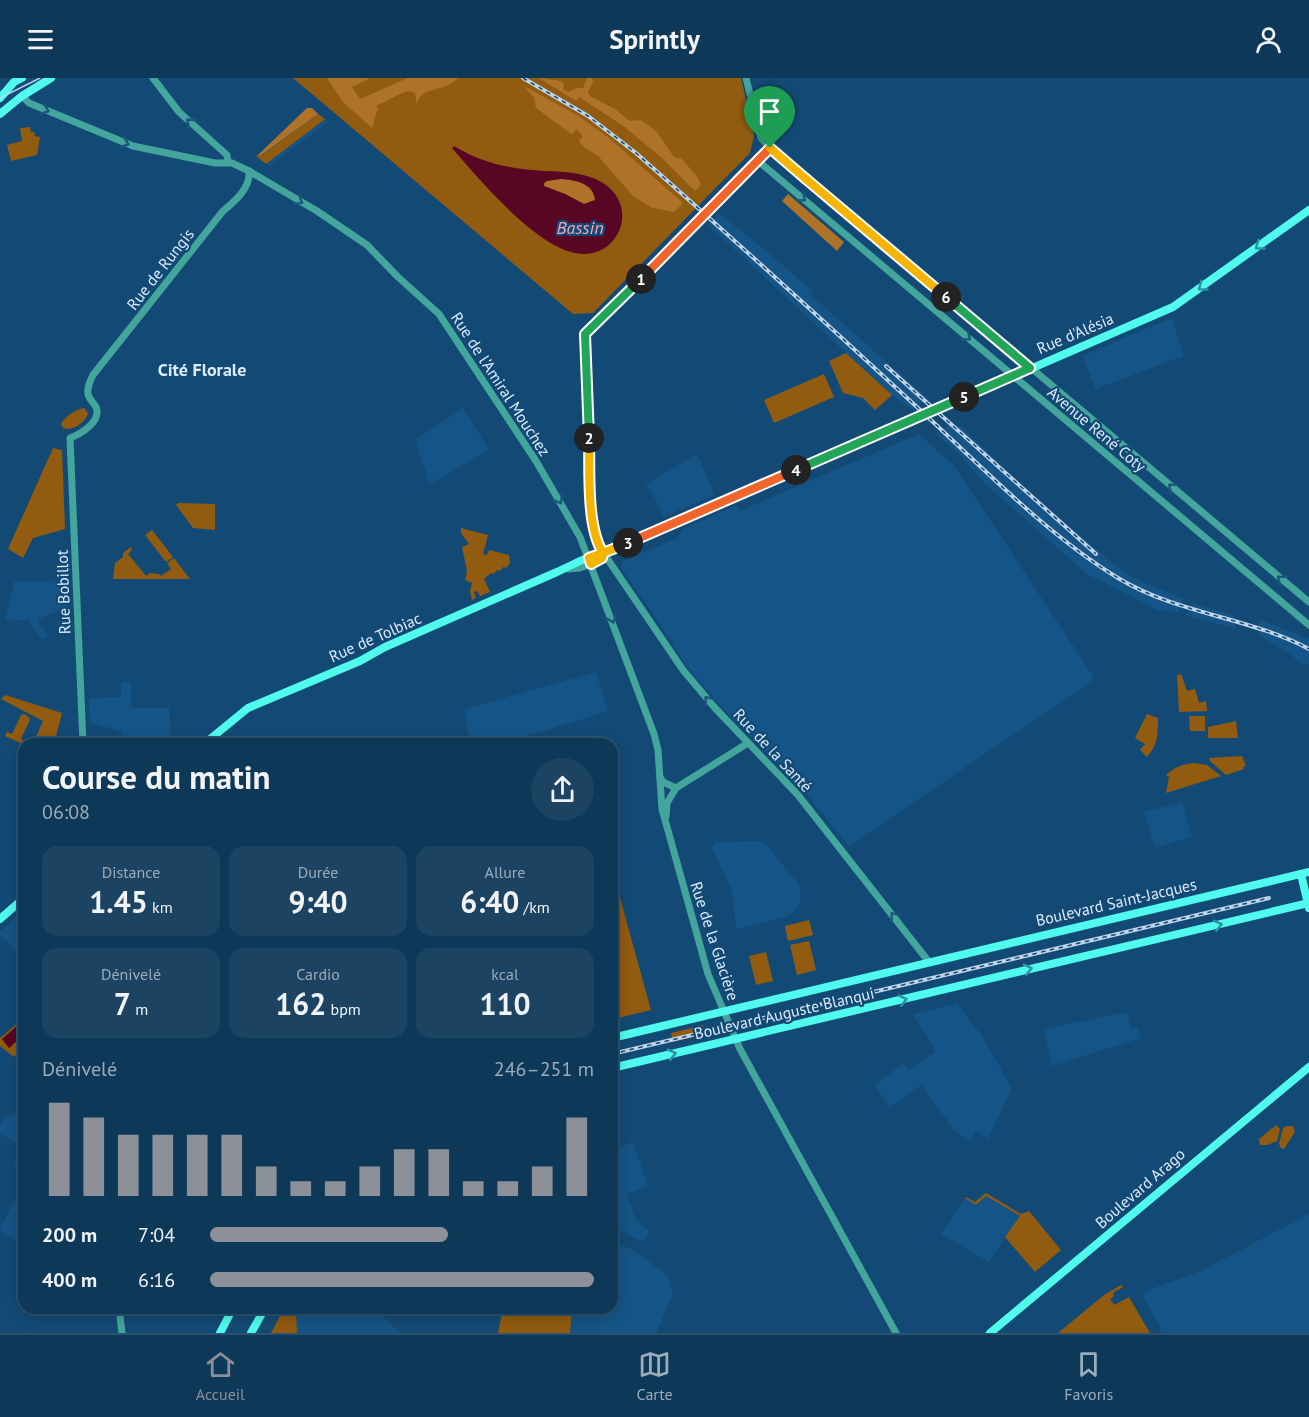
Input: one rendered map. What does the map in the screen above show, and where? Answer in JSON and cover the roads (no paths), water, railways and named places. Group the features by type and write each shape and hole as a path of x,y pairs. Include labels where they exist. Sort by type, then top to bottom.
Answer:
{"main road":[{"path":"0,114 22,96 51,78"},
{"path":"16,79 22,96"},
{"path":"0,98 16,79"},
{"name":"Rue d'Alésia","path":"590,561 603,553 1173,307 1309,210"},
{"name":"Rue de Tolbiac","path":"211,738 248,708 360,661 385,647 565,569 590,561"},
{"path":"1305,873 1309,905"},
{"name":"Boulevard Saint-Jacques","path":"929,962 1305,873"},
{"path":"0,919 18,903"},
{"name":"Boulevard Auguste Blanqui","path":"618,1067 1309,905"},
{"name":"Boulevard Auguste Blanqui","path":"618,1037 929,962"},
{"name":"Boulevard Arago","path":"990,1333 1309,1067"},
{"path":"220,1333 229,1314"},
{"path":"251,1333 262,1314"}],"street":[{"path":"153,78 179,112 227,155 228,162"},
{"path":"746,78 761,138 770,148 757,160"},
{"name":"Rue de l'Amiral Mouchez","path":"22,96 28,103 123,144 215,163 228,162 249,171 317,211 367,245 443,319 536,461 584,544 590,561"},
{"name":"Avenue René Coty","path":"770,148 1309,602"},
{"name":"Avenue René Coty","path":"757,160 1309,625"},
{"name":"Rue de la Santé","path":"757,160 585,334 594,534 603,553 683,670 804,803 929,962"},
{"name":"Rue de Rungis","path":"70,438 90,426 97,415 96,408 88,397 88,385 93,375 223,212 249,183 249,171"},
{"name":"Rue Bobillot","path":"70,438 83,738"},
{"name":"Rue de la Glacière","path":"590,561 654,734 662,809 705,963 724,1011 736,1040 896,1333"},
{"path":"666,821 668,803 676,788 748,743"},
{"path":"660,777 663,782 676,788"},
{"path":"120,1314 122,1333"}],"water":[{"name":"Bassin","path":"454,146 476,157 521,169 575,173 596,179 614,193 621,205 622,218 619,230 613,241 603,249 590,254 575,253 559,247 542,237 508,209 452,148","holes":["561,179 587,186 594,194 595,200 584,204 544,186 547,181"]},
{"path":"18,1025 18,1040 9,1048 2,1039"}],"tram line":[{"path":"0,98 40,78"}],"railway":[{"path":"523,78 588,116 636,153 1015,498 1092,561 1118,578 1164,600 1262,629 1309,649"},
{"path":"886,366 1096,554"},
{"path":"618,1053 1269,898"}],"district":[{"name":"Cité Florale","path":"202,370"}]}
